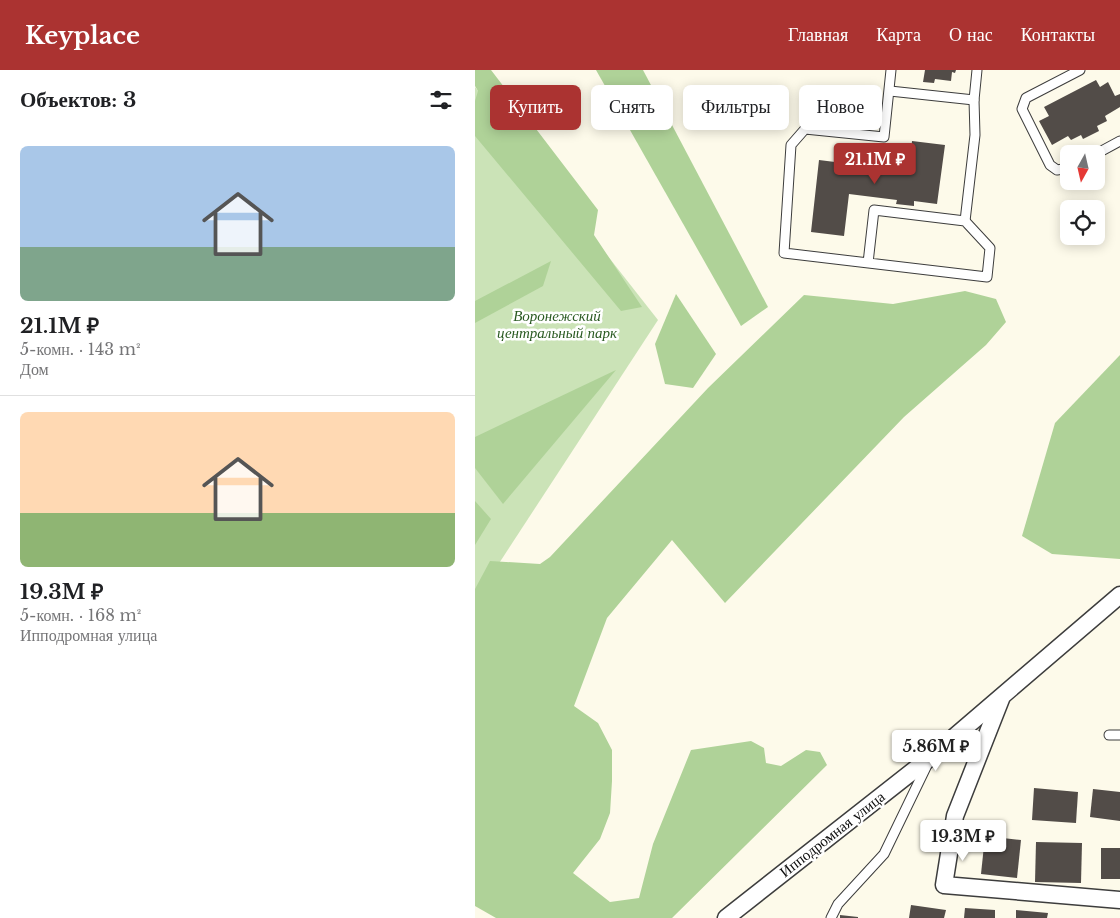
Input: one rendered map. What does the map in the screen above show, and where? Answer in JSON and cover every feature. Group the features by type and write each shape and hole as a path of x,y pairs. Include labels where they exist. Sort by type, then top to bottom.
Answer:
{"street":[{"name":"Ипподромная улица","path":"726,918 931,756 1120,595"},
{"path":"1002,697 955,816 944,885 1120,900"}],"lane":[{"path":"867,263 873,210 965,221 990,248 987,277 867,263 784,253 791,146 805,129 884,137 891,70"},
{"path":"965,221 975,135 974,100 977,70"},
{"path":"1060,170 1057,170 1049,165 1022,109 1026,98 1080,70"},
{"path":"890,91 974,100"},
{"path":"1105,149 1120,141"},
{"path":"1109,735 1120,734"},
{"path":"831,918 838,904 884,854 931,756"}],"green space":[{"path":"475,70 491,70 502,85 490,85 490,130 537,130 598,210 594,235 642,307 621,311 475,136 475,101 478,91 475,86"},
{"path":"596,70 643,70 651,85 604,85"},
{"name":"Воронежский центральный парк","path":"475,87 490,106 490,130 509,130 658,320 475,600"},
{"path":"673,127 768,307 741,326 630,130 673,130"},
{"path":"551,261 543,286 475,323 475,301"},
{"path":"965,291 996,299 1006,322 986,345 904,417 725,603 672,540 607,618 574,706 598,723 612,750 610,813 600,839 573,873 610,902 639,898 653,844 691,750 751,741 764,748 766,763 781,766 806,750 820,752 827,765 672,918 496,918 475,906 475,589 490,561 540,564 550,557 708,388 804,295 893,304"},
{"path":"676,294 716,354 693,388 665,384 655,344"},
{"path":"1120,355 1120,559 1052,554 1022,536 1055,423"},
{"path":"616,370 503,504 475,468 475,437"},
{"path":"475,501 491,519 475,545"}],"building":[{"path":"925,70 956,70 955,73 952,72 951,81 935,79 934,83 923,82"},
{"path":"1096,80 1100,87 1108,82 1115,96 1120,94 1120,107 1105,116 1107,121 1097,126 1099,131 1083,139 1081,135 1071,140 1068,136 1052,145 1039,121 1049,116 1044,107"},
{"path":"912,141 945,145 937,204 914,201 914,206 896,204 897,200 849,194 844,236 811,232 819,160 835,162 836,160 909,169"},
{"path":"1034,788 1078,792 1076,823 1032,820"},
{"path":"1093,789 1120,792 1120,821 1090,817"},
{"path":"985,836 1021,840 1017,878 981,874"},
{"path":"1036,842 1082,843 1081,883 1035,882"},
{"path":"1101,848 1120,848 1120,879 1101,879"},
{"path":"911,905 946,910 944,918 909,918"},
{"path":"965,908 995,910 995,918 964,918"},
{"path":"1016,910 1048,913 1047,918 1016,918"},
{"path":"840,915 858,917 858,918 840,918"}]}
